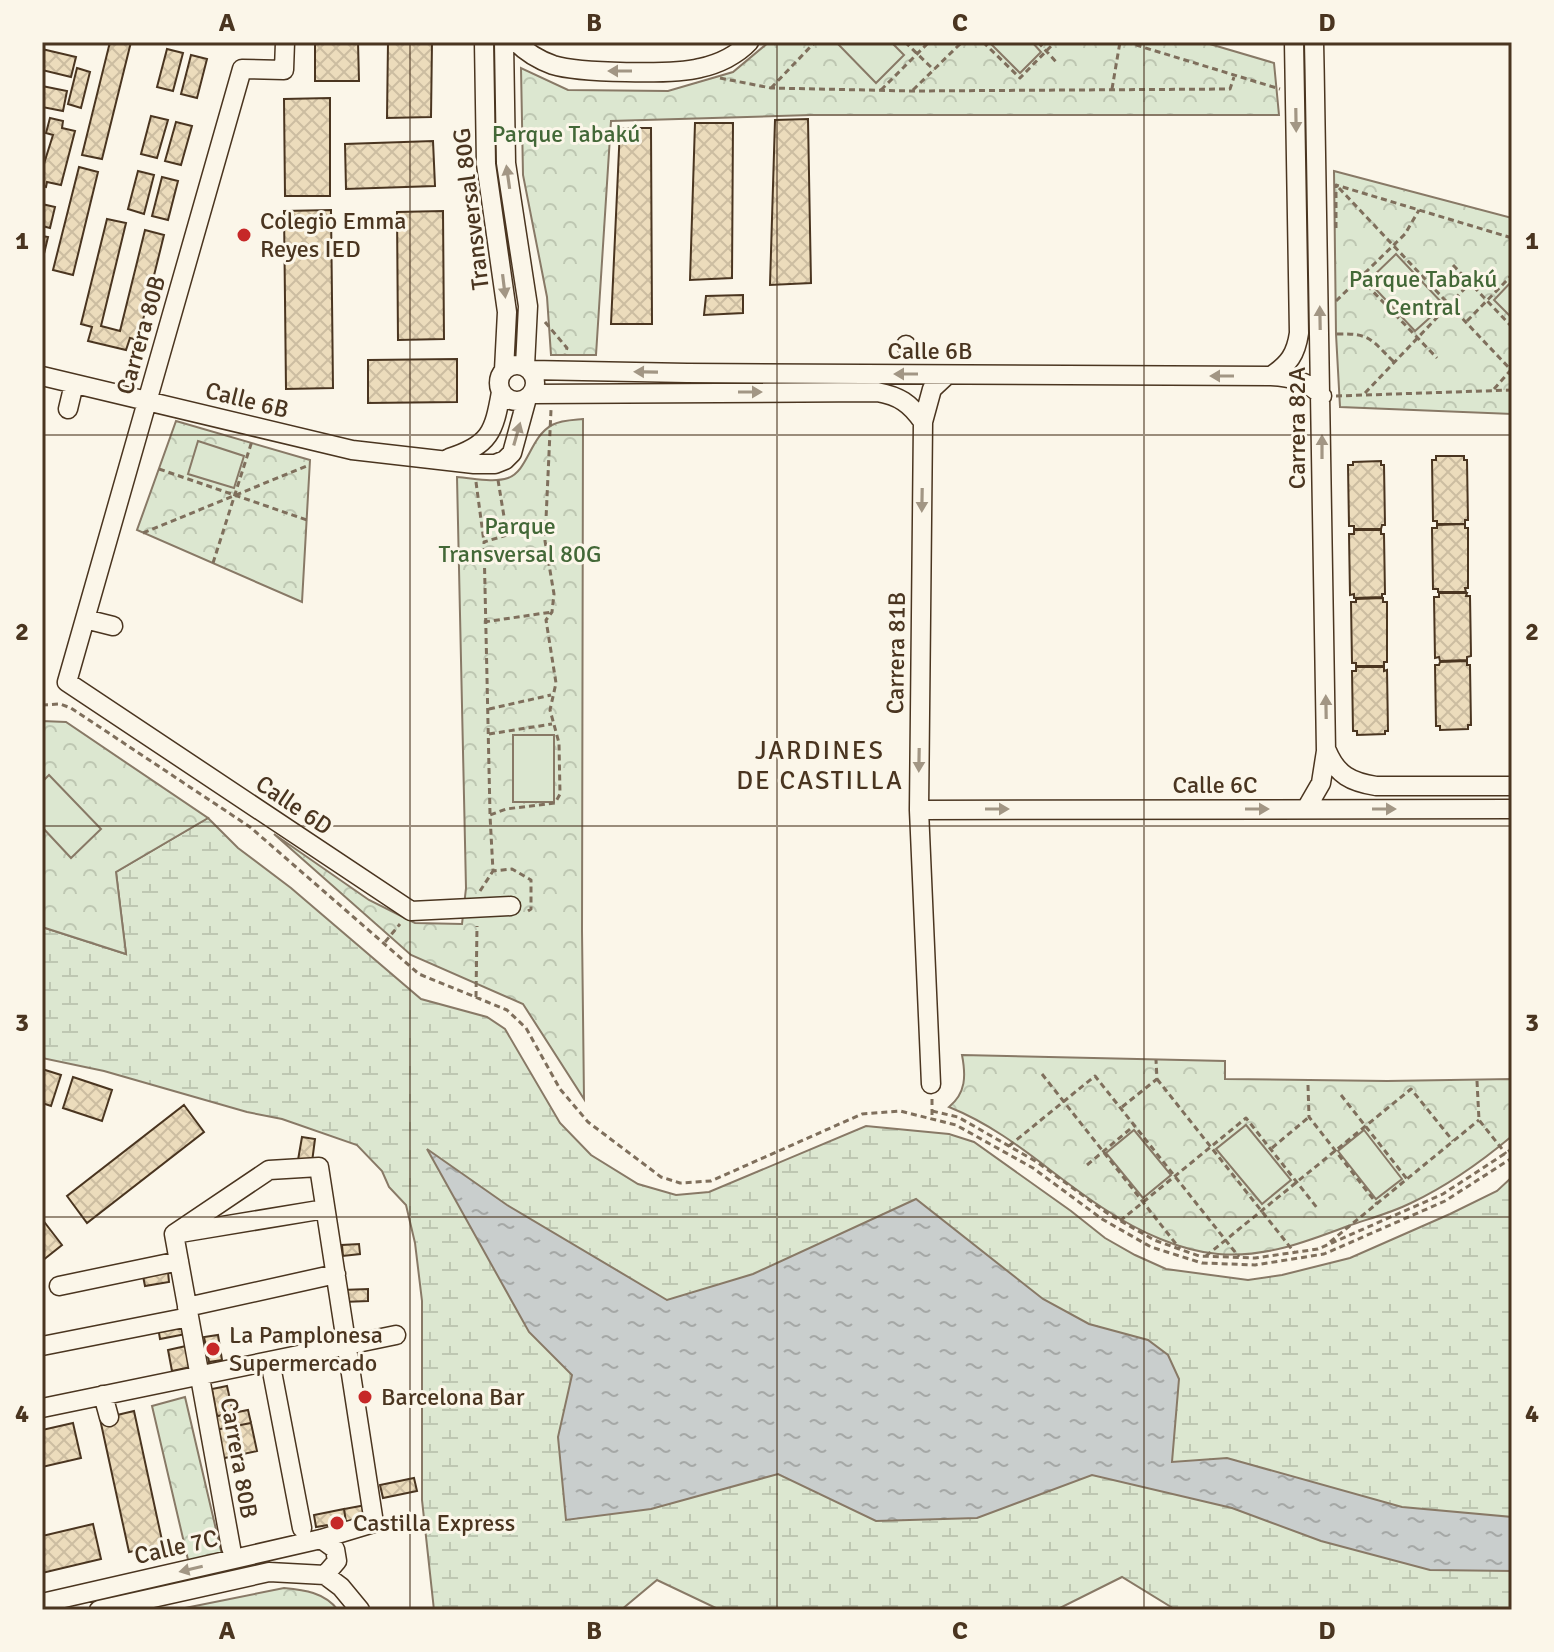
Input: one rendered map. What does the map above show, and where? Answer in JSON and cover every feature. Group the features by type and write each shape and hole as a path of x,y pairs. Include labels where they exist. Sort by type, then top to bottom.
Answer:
{"street":[{"name":"Carrera 80B","path":"67,682 242,69 284,70 285,42"},
{"name":"Transversal 80G","path":"484,42 487,177 507,312 504,370"},
{"name":"Transversal 80G","path":"504,42 506,163 528,306 528,368"},
{"path":"516,42 539,59 573,69 697,69 725,59 749,42"},
{"name":"Carrera 82A","path":"1271,376 1286,366 1295,354 1299,333 1294,42"},
{"name":"Carrera 82A","path":"1306,809 1321,783 1326,751 1314,42"},
{"path":"517,364 528,368 536,382 512,453 495,464 443,460 484,443 496,419 501,392 499,384 504,370 517,364"},
{"name":"Calle 6B","path":"528,368 947,375 1271,376 1301,380 1313,386 1322,396"},
{"name":"Carrera 81B","path":"931,1084 919,810 923,422 932,389 947,375"},
{"name":"Calle 6B","path":"42,376 352,450 443,460"},
{"path":"68,409 74,384"},
{"path":"501,392 516,401 530,396"},
{"name":"Calle 6B","path":"530,396 877,392 901,398 923,422"},
{"path":"85,619 113,626"},
{"name":"Calle 6D","path":"67,682 411,911"},
{"path":"1326,751 1338,772 1347,779 1376,786 1512,786"},
{"name":"Calle 6C","path":"919,810 1512,809"},
{"path":"411,911 516,912"},
{"path":"174,1234 269,1170 319,1167 346,1345"},
{"path":"174,1234 325,1209"},
{"name":"Carrera 80B","path":"174,1234 231,1548"},
{"path":"59,1286 179,1261"},
{"path":"42,1346 336,1274"},
{"path":"42,1408 396,1335"},
{"name":"Calle 7C","path":"42,1603 321,1539 374,1523 346,1345"},
{"path":"270,1361 302,1528"},
{"path":"103,1395 109,1417"},
{"path":"321,1539 335,1549 337,1561 325,1575 341,1587 360,1610"},
{"name":"Calle 7C","path":"99,1610 269,1572 325,1575"}],"path":[{"path":"771,88 815,42"},
{"path":"905,42 934,70"},
{"path":"881,90 929,42"},
{"path":"912,91 962,42"},
{"path":"983,42 1020,78 1055,42"},
{"path":"1038,42 1058,64"},
{"path":"1112,90 1123,42 1295,93"},
{"path":"697,69 724,80 771,88 912,91 1230,89 1234,77"},
{"path":"1494,389 1512,370 1336,185 1512,238"},
{"path":"1336,301 1394,245 1412,225 1419,210"},
{"path":"1453,265 1512,327"},
{"path":"1467,321 1512,275"},
{"path":"1360,278 1437,358"},
{"path":"1364,394 1470,283"},
{"path":"528,306 567,348 564,360 553,370"},
{"path":"1336,334 1360,333 1368,336 1394,362"},
{"path":"1322,396 1512,390"},
{"path":"490,815 506,809 555,803 560,794 559,743 553,724 552,695 556,683 546,620 552,612 554,594 545,541 552,394"},
{"path":"213,563 252,441"},
{"path":"474,464 484,542 493,871 475,896"},
{"path":"495,464 507,535"},
{"path":"143,533 309,465"},
{"path":"159,469 307,520"},
{"path":"484,542 515,531 546,528"},
{"path":"484,622 552,612"},
{"path":"489,709 552,695"},
{"path":"42,705 60,704 71,708 250,827 419,974 507,1010 526,1028 560,1089 588,1122 661,1177 680,1183 711,1181 862,1114 900,1111 956,1125 1033,1168 1102,1219 1151,1247 1202,1263 1255,1265 1324,1254 1445,1201 1512,1158"},
{"path":"489,734 553,724"},
{"path":"493,871 512,869 531,880 531,909 516,912"},
{"path":"384,943 411,911"},
{"path":"476,997 475,927 485,921"},
{"path":"1156,1060 1157,1079 1294,1252"},
{"path":"1042,1074 1180,1249"},
{"path":"1009,1146 1095,1076 1239,1257"},
{"path":"1121,1108 1157,1079"},
{"path":"1477,1081 1479,1120 1506,1154"},
{"path":"1308,1085 1309,1117 1377,1204"},
{"path":"1206,1256 1411,1089 1453,1141"},
{"path":"1341,1095 1407,1179"},
{"path":"932,1111 958,1117 1037,1162 1120,1221 1154,1240 1206,1256 1255,1258 1326,1245 1443,1194 1512,1149"},
{"path":"1271,1149 1309,1117"},
{"path":"1120,1221 1246,1118 1318,1209"},
{"path":"1326,1245 1479,1120"},
{"path":"1087,1165 1135,1125"}],"green space":[{"name":"Parque Tabakú","path":"769,42 1203,42 1274,63 1279,115 811,115 611,121 596,355 551,355 547,297 523,175 521,68 568,90 668,91 733,72"},
{"path":"836,42 891,42 904,55 876,83"},
{"path":"989,42 1032,42 1041,52 1020,73"},
{"name":"Parque Tabakú Central","path":"1334,171 1512,218 1512,414 1340,407"},
{"path":"1396,254 1444,305 1415,331 1368,281"},
{"path":"1512,281 1512,318 1494,300"},
{"name":"Parque Transversal 80G","path":"583,419 584,1099 523,1004 411,955 274,834 369,900 415,923 462,924 466,888 457,477 508,478 520,468 545,430 559,422"},
{"path":"176,421 310,460 302,602 137,530"},
{"path":"198,441 244,456 234,488 188,474"},
{"path":"42,721 66,722 208,818 116,872 126,954 42,927"},
{"path":"513,735 554,735 554,802 513,802"},
{"path":"49,775 101,829 71,858 42,827 42,782"},
{"path":"208,818 238,848 291,888 421,999 487,1017 505,1029 560,1123 591,1155 638,1184 676,1195 709,1192 866,1126 949,1134 974,1142 1105,1238 1135,1255 1166,1269 1248,1280 1350,1258 1497,1191 1512,1177 1512,1610 1176,1610 1122,1577 1056,1610 720,1610 657,1580 621,1610 434,1610 422,1500 422,1301 415,1243 406,1205 389,1187 382,1171 357,1145 282,1119 104,1071 42,1058 42,927 126,954 116,872"},
{"path":"962,1055 1225,1061 1225,1079 1512,1079 1512,1136 1451,1181 1396,1210 1301,1243 1268,1251 1235,1255 1204,1252 1160,1239 1118,1218 1011,1141 949,1107 959,1096 963,1084"},
{"path":"1246,1125 1291,1180 1262,1204 1216,1149"},
{"path":"1134,1130 1171,1175 1143,1198 1106,1153"},
{"path":"1364,1130 1402,1179 1376,1199 1338,1151"},
{"path":"185,1397 222,1555 189,1564 152,1406"},
{"path":"284,1588 320,1596 338,1610 175,1610"}],"water":[{"path":"427,1149 507,1205 667,1300 753,1274 916,1199 1043,1299 1089,1324 1148,1340 1168,1355 1179,1379 1172,1462 1227,1458 1402,1507 1512,1517 1512,1571 1430,1570 1321,1541 1232,1508 1092,1475 977,1518 876,1521 778,1474 651,1509 566,1520 558,1437 572,1375 529,1332"}],"building":[{"path":"110,42 131,42 102,159 82,155"},
{"path":"315,42 358,42 359,81 315,81"},
{"path":"388,42 432,42 431,117 387,118"},
{"path":"42,49 76,57 71,77 42,70"},
{"path":"167,49 183,53 173,91 157,87"},
{"path":"191,55 207,59 197,98 181,94"},
{"path":"77,68 90,72 81,108 68,104"},
{"path":"42,86 67,91 63,111 42,107"},
{"path":"330,98 330,196 285,196 284,99"},
{"path":"151,116 168,120 157,158 141,154"},
{"path":"50,118 63,121 62,128 75,131 61,185 47,182 46,187 42,186 42,170 53,135 46,133"},
{"path":"808,119 811,283 770,285 775,120"},
{"path":"176,122 192,126 181,165 165,161"},
{"path":"695,123 733,123 732,278 690,280"},
{"path":"620,128 651,128 652,324 611,324"},
{"path":"433,141 435,186 346,189 345,144"},
{"path":"79,167 98,172 73,275 53,270"},
{"path":"138,171 154,175 144,214 128,209"},
{"path":"162,177 178,181 168,220 152,216"},
{"path":"42,204 55,207 50,228 42,226"},
{"path":"331,210 333,388 286,389 284,211"},
{"path":"443,211 444,339 398,340 397,212"},
{"path":"107,219 126,223 101,326 120,331 145,230 164,235 138,340 130,338 126,350 88,341 92,327 81,324"},
{"path":"42,236 48,237 43,258 42,258"},
{"path":"743,295 743,313 704,315 706,296"},
{"path":"457,359 457,402 368,403 368,360"},
{"path":"1436,456 1464,456 1467,460 1468,520 1465,524 1437,524 1433,521 1432,460 1436,460"},
{"path":"1381,461 1384,465 1385,525 1381,529 1354,529 1354,526 1349,526 1348,465"},
{"path":"1465,524 1468,528 1468,588 1465,588 1466,592 1438,592 1438,589 1433,589 1432,528"},
{"path":"1354,530 1381,530 1384,534 1385,594 1382,597 1354,598 1354,594 1350,595 1349,534 1354,534"},
{"path":"1439,593 1467,593 1466,596 1470,596 1471,656 1467,660 1440,661 1439,657 1435,658 1434,597 1439,597"},
{"path":"1383,598 1383,602 1387,602 1387,662 1384,666 1356,666 1352,663 1351,602"},
{"path":"1467,661 1470,665 1471,725 1468,729 1440,730 1440,726 1436,726 1435,665"},
{"path":"1356,667 1384,667 1384,671 1387,670 1388,731 1385,734 1357,735 1357,731 1353,731 1352,671 1356,671"},
{"path":"42,1069 61,1075 51,1106 42,1103"},
{"path":"73,1077 112,1090 102,1121 63,1108"},
{"path":"184,1105 204,1132 87,1223 67,1196"},
{"path":"302,1137 315,1139 312,1162 298,1160"},
{"path":"42,1219 62,1245 42,1261"},
{"path":"359,1244 360,1254 343,1256 342,1245"},
{"path":"168,1272 169,1282 145,1286 143,1276"},
{"path":"368,1289 368,1301 343,1302 342,1290"},
{"path":"184,1323 186,1334 160,1339 158,1327"},
{"name":"La Pamplonesa Supermercado","path":"218,1335 222,1360 209,1362 204,1337"},
{"path":"186,1346 191,1367 172,1371 168,1350"},
{"path":"227,1386 233,1413 217,1416 212,1389"},
{"path":"248,1410 251,1423 215,1430 213,1417"},
{"path":"134,1411 163,1545 129,1552 100,1419"},
{"path":"73,1423 81,1458 42,1467 42,1430"},
{"path":"251,1423 257,1451 220,1459 215,1430"},
{"path":"414,1478 417,1491 383,1498 380,1485"},
{"path":"366,1505 368,1518 346,1522 344,1509"},
{"path":"344,1509 346,1522 316,1527 314,1515"},
{"path":"93,1524 101,1559 42,1573 42,1536"}],"place":[{"name":"Colegio Emma Reyes IED","path":"244,235"},
{"name":"La Pamplonesa Supermercado","path":"213,1349"},
{"name":"Barcelona Bar","path":"365,1397"},
{"name":"Castilla Express","path":"337,1523"}],"district":[{"name":"JARDINES DE CASTILLA","path":"820,766"}]}
